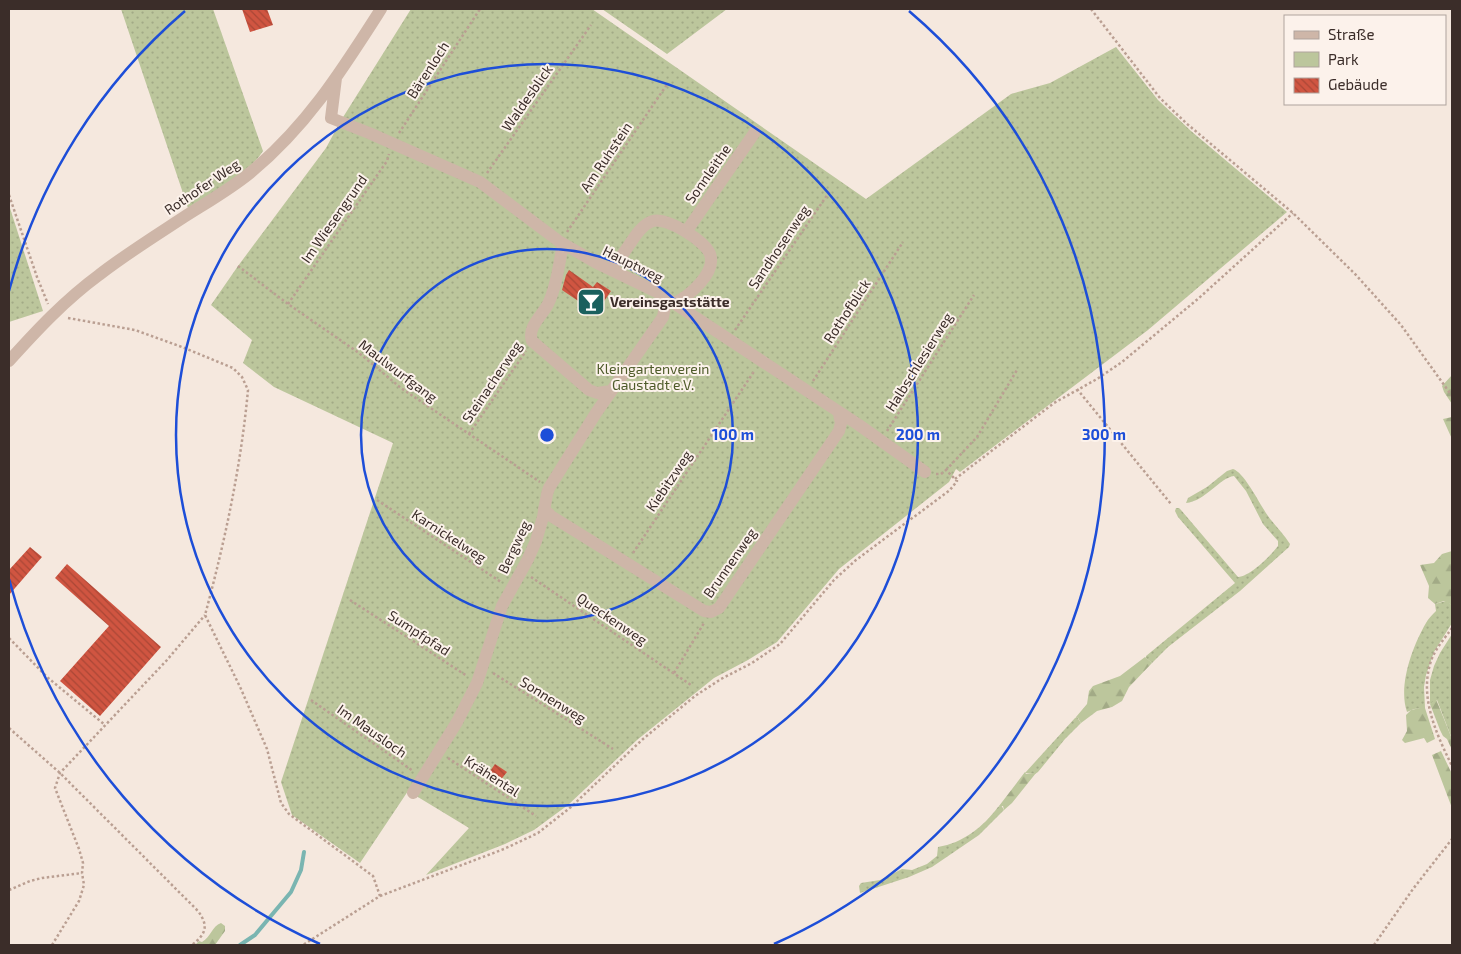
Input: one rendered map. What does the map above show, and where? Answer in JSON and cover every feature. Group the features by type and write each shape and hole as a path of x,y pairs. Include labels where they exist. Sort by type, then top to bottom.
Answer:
{"street":[{"name":"Rothofer Weg","path":"9,361 54,312 98,275 250,173 294,133 336,78 381,9"},
{"name":"Hauptweg","path":"336,78 331,118 480,182 562,243 668,299 839,414 881,440 925,472"},
{"name":"Sonnleithe","path":"686,232 755,132"},
{"path":"610,269 620,260 638,232 650,222 663,221 686,232 707,249 711,257 711,266 704,278 691,293 668,299"},
{"path":"562,243 554,288 548,304 532,327 530,335 532,341 590,390 597,393 611,391"},
{"name":"Bergweg","path":"413,794 457,722 477,683 495,624 510,588 536,540 544,517 549,488 611,391 662,317 668,299"},
{"name":"Brunnenweg","path":"544,510 704,611 710,612 719,608 839,430 841,423 839,414"}],"path":[{"name":"Bärenloch","path":"392,143 480,9"},
{"path":"1091,9 1160,98 1186,123 1292,212 1356,276 1401,325 1452,396"},
{"name":"Waldesblick","path":"480,182 591,24"},
{"name":"Am Ruhstein","path":"562,243 668,83"},
{"name":"Im Wiesengrund","path":"288,304 387,161 392,143"},
{"name":"Sandhosenweg","path":"728,339 830,191"},
{"path":"9,195 45,300 54,312 65,317 135,330 233,368 242,377 248,390 231,511 206,615 167,660 60,773 55,788 83,863 84,885 83,892 52,945"},
{"path":"955,479 1054,402 1097,379 1122,362 1199,298 1292,212"},
{"name":"Rothofblick","path":"807,391 903,242"},
{"name":"Maulwurfgang","path":"238,266 288,304 359,353 401,388 549,488"},
{"name":"Halbschlesierweg","path":"881,440 974,295"},
{"name":"Steinacherweg","path":"469,434 532,341"},
{"name":"Kiebitzweg","path":"627,563 761,361"},
{"path":"925,472 936,474 945,471 977,436 1017,370"},
{"path":"1077,389 1172,504"},
{"path":"303,945 380,896 504,849 538,833 571,808 643,739 695,696 721,679 752,663 780,644 834,580 850,565 950,490 957,482 945,471"},
{"name":"Karnickelweg","path":"377,500 510,588"},
{"name":"Queckenweg","path":"521,570 691,685"},
{"name":"Sumpfpfad","path":"350,600 477,683"},
{"path":"674,674 710,612"},
{"path":"206,615 267,749 281,803 289,814 373,876 380,896"},
{"path":"1452,628 1432,660 1427,686 1431,714 1452,766"},
{"path":"9,638 47,677 105,726"},
{"name":"Sonnenweg","path":"483,667 613,749"},
{"name":"Im Mausloch","path":"311,700 422,778"},
{"path":"9,728 60,773 198,911 205,923 204,932 192,945"},
{"name":"Krähental","path":"438,752 536,816"},
{"path":"1374,945 1452,838"},
{"path":"9,890 36,879 82,873"}],"green space":[{"path":"121,9 213,9 263,151 248,169 239,176 188,208"},
{"name":"Kleingartenverein Gaustadt e.V.","path":"411,9 592,9 866,199 1011,94 1050,83 1116,47 1158,100 1191,131 1287,212 1148,330 960,472 956,469 949,482 839,569 777,642 714,678 637,740 568,805 534,830 505,844 426,875 469,828 408,791 360,863 292,815 281,782 393,443 274,387 243,363 252,340 211,305 326,148 340,122"},
{"path":"602,9 727,9 667,54"},
{"path":"9,205 43,311 9,322"},
{"path":"1452,375 1452,404 1442,386"},
{"path":"1452,417 1452,439 1443,419"},
{"path":"1233,469 1242,476 1268,516 1290,544 1289,547 1240,591 1168,647 1152,663 1146,656 1235,583 1178,517 1175,511 1176,508 1181,510 1238,577 1249,573 1278,546 1278,541 1263,524 1246,491 1234,476 1223,481 1200,498 1186,503 1188,498 1207,487 1227,471"},
{"path":"1452,551 1452,605 1444,601 1435,604 1428,598 1429,586 1420,565 1434,563 1442,554"},
{"path":"1446,601 1452,605 1452,623 1434,652 1426,675 1424,687 1425,708 1407,712 1404,690 1411,655 1426,623 1436,611 1435,604"},
{"path":"1452,634 1452,739 1437,700 1430,704 1430,680 1440,653"},
{"path":"1145,657 1152,663 1129,687 1122,701 1112,707 1097,711 1081,723 1076,717 1087,704 1089,691 1093,686 1120,676"},
{"path":"1436,699 1452,739 1452,750 1440,730 1430,704"},
{"path":"1425,708 1435,739 1427,743 1424,738 1405,743 1402,740 1407,731 1406,715 1411,710"},
{"path":"1077,717 1081,723 1038,772 1035,774 1025,773 1075,718"},
{"path":"1441,751 1452,774 1452,808 1432,755"},
{"path":"1025,772 1026,774 1036,773 1004,810 1003,806 999,806"},
{"path":"1001,805 1004,810 979,835 932,867 909,877 860,893 859,886 861,883 880,880 902,869 912,870 927,864 937,856 938,847 956,842 972,833"},
{"path":"221,923 225,926 225,931 215,945 195,945 199,941 205,940"}],"building":[{"path":"242,9 267,9 273,25 250,32"},
{"name":"Vereinsgaststätte","path":"569,270 593,287 597,282 611,291 596,313 562,290"},
{"path":"30,547 42,557 9,595 9,570"},
{"path":"67,564 161,647 100,716 60,681 109,626 55,578"},
{"path":"495,764 507,772 499,782 488,774"}],"waterway":[{"path":"240,945 255,935 291,892 301,870 304,852"}],"place":[{"name":"Vereinsgaststätte","path":"591,302"}]}
